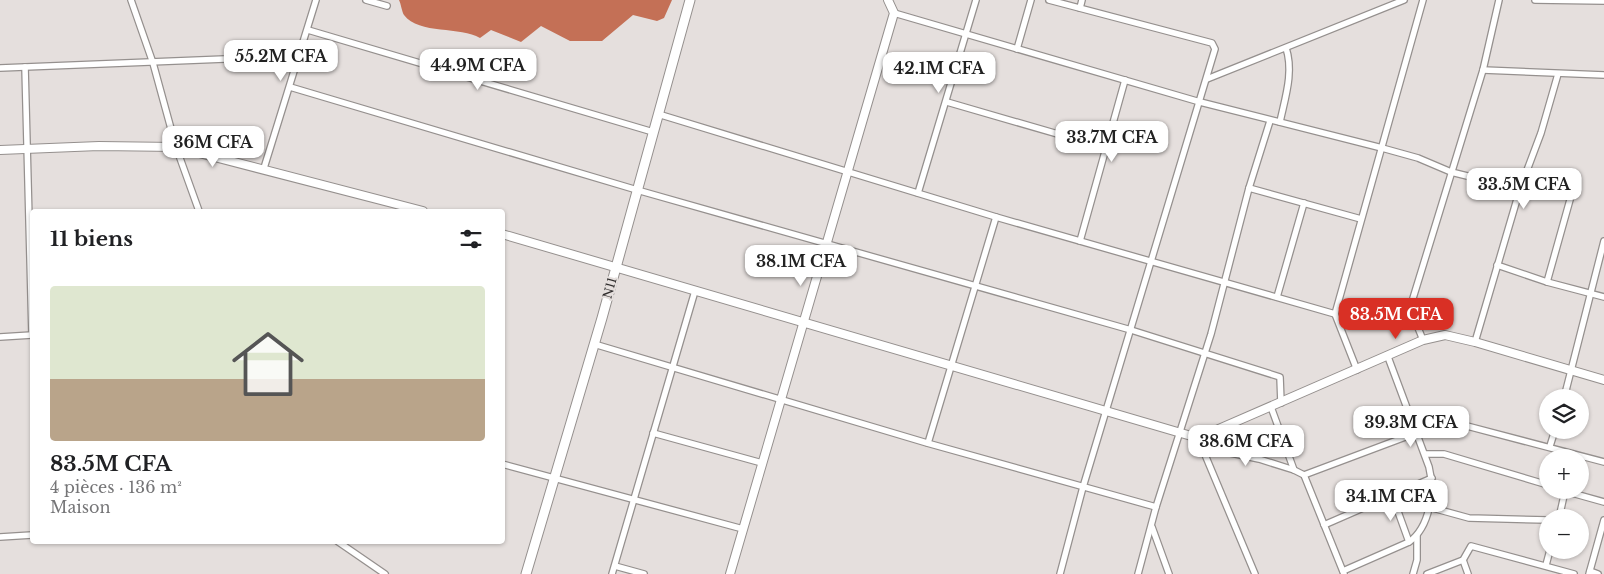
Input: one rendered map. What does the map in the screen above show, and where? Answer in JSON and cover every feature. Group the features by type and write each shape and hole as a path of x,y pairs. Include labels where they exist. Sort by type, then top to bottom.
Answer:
{"main road":[{"name":"N11","path":"526,574 556,480 690,0"}],"street":[{"path":"131,0 153,62 176,147 198,209"},
{"path":"264,168 316,0"},
{"path":"366,0 387,6"},
{"path":"730,574 846,171 894,13 888,0"},
{"path":"918,193 947,102 976,0"},
{"path":"1017,50 1031,0"},
{"path":"1049,0 1212,43 1215,49 1108,410 1083,487 1060,574"},
{"path":"1080,8 1082,0"},
{"path":"1207,79 1404,0"},
{"path":"1356,370 1334,314 1423,0"},
{"path":"1423,340 1410,308 1483,70 1499,0"},
{"path":"1535,0 1604,1"},
{"path":"894,13 1270,122 1280,122 1382,148 1418,158 1452,172 1520,189"},
{"path":"308,30 653,132"},
{"path":"1280,122 1288,87 1289,56 1286,48"},
{"path":"0,68 300,56"},
{"path":"25,67 30,255"},
{"path":"1483,70 1604,75"},
{"path":"1475,342 1520,189 1542,133 1558,74"},
{"path":"1080,241 1125,80"},
{"path":"290,87 637,190 1131,330 1280,377 1280,403"},
{"path":"947,102 1106,148"},
{"path":"658,114 996,217 1225,281 1334,314"},
{"path":"1138,574 1156,507 1204,354 1249,188 1270,122"},
{"path":"0,150 99,146 176,147 264,168 416,209"},
{"path":"1249,188 1361,218"},
{"path":"1547,282 1573,189"},
{"path":"1277,297 1304,203"},
{"path":"928,443 950,365 977,286 996,217"},
{"path":"505,235 1108,410 1198,438 1388,357 1423,340 1445,335 1604,380"},
{"path":"1566,389 1604,241"},
{"path":"1497,265 1547,282 1604,297"},
{"path":"612,574 695,291"},
{"path":"0,337 30,336"},
{"path":"594,344 928,443 1156,507"},
{"path":"1388,357 1425,454 1432,478 1428,507 1418,536 1413,574"},
{"path":"1271,407 1294,470"},
{"path":"1304,475 1441,422 1456,421 1604,462"},
{"path":"653,434 762,463"},
{"path":"1198,438 1255,574"},
{"path":"1550,446 1552,439"},
{"path":"1202,447 1259,459 1304,475 1344,573 1418,536"},
{"path":"1425,454 1444,454 1539,482"},
{"path":"505,465 556,480 634,498 743,529"},
{"path":"1324,525 1432,478"},
{"path":"1392,495 1409,542"},
{"path":"1589,498 1604,502"},
{"path":"1428,507 1470,518 1539,520"},
{"path":"1598,574 1590,573 1604,521"},
{"path":"1152,526 1170,574"},
{"path":"0,537 30,535"},
{"path":"341,544 385,574"},
{"path":"1427,574 1463,560 1472,546 1574,574"},
{"path":"1546,566 1548,559"},
{"path":"1463,560 1468,574"},
{"path":"615,566 644,574"}],"shaded area":[{"path":"399,0 672,0 664,18 657,21 633,15 602,41 570,41 541,26 521,42 491,30 480,38 472,34 420,25 404,15"}]}
